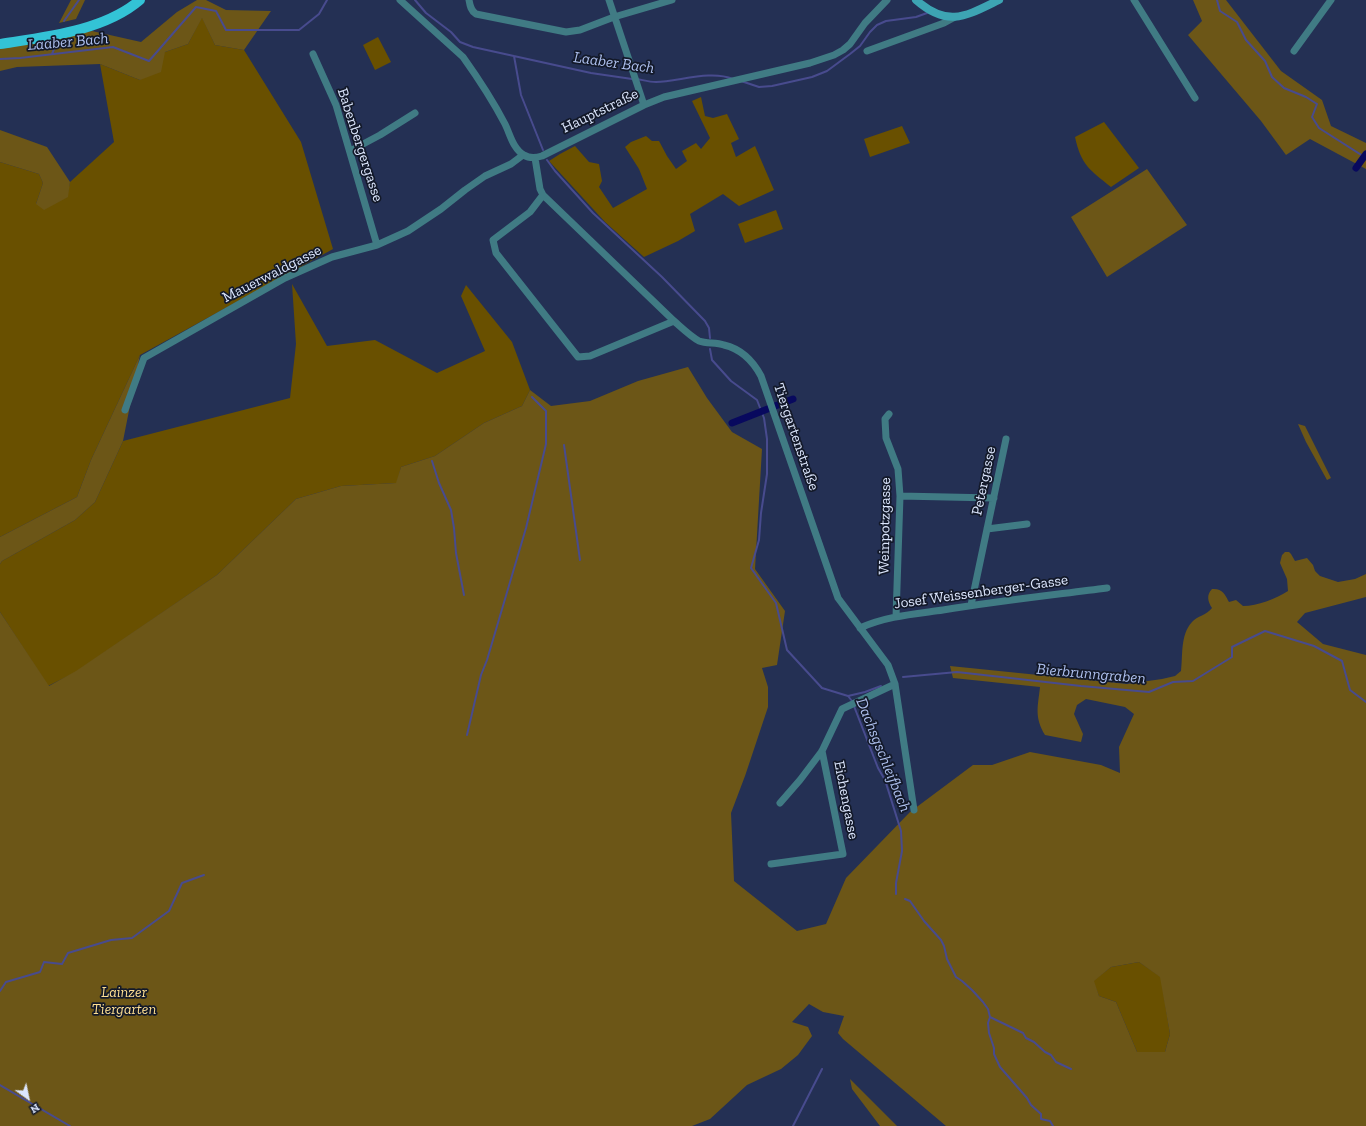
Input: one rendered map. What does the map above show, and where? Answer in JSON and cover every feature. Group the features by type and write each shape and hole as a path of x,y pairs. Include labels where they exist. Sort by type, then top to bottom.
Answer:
{"main road":[{"path":"0,44 86,27 107,20 127,10 140,0"}],"street":[{"path":"400,0 463,57 505,124 516,147 528,158 535,158 540,189 543,195 530,212 493,240 496,253 578,357 590,356 674,321"},
{"path":"469,0 471,8 476,14 566,32 580,30 614,17 672,0"},
{"path":"609,0 644,105"},
{"name":"Hauptstraße","path":"535,158 644,105 664,97 810,63 834,55 850,44 866,23 887,0"},
{"path":"916,0 936,14 955,17 966,16 999,0"},
{"path":"1134,0 1195,98"},
{"path":"1294,51 1331,0"},
{"path":"867,51 944,23 955,17"},
{"name":"Babenbergergasse","path":"313,54 336,105 377,245"},
{"path":"350,151 380,135 415,113"},
{"name":"Mauerwaldgasse","path":"124,410 144,358 285,278 332,257 377,245 408,231 441,209 485,176 511,164 523,155"},
{"name":"Tiergartenstraße","path":"543,195 690,335 700,341 723,344 745,356 754,364 761,376 838,598 888,665 895,684 914,810"},
{"name":"Weinpotzgasse","path":"888,414 885,419 886,438 898,469 900,496 896,617"},
{"name":"Petergasse","path":"971,606 1006,440"},
{"path":"900,496 994,498"},
{"name":"Petergasse","path":"988,529 1026,524"},
{"name":"Josef Weissenberger-Gasse","path":"860,628 872,622 896,617 1107,588"},
{"path":"780,803 822,751 842,709 895,684"},
{"name":"Eichengasse","path":"771,864 843,854 822,751"}],"shaded area":[{"path":"202,17 215,45 244,50 301,142 333,249 140,355 91,460 77,497 0,537 0,162 39,174 43,183 36,204 67,197 70,182 114,142 100,64 140,80 165,52 188,44"},
{"path":"378,37 391,62 375,70 363,45"},
{"path":"701,97 705,116 713,118 727,114 739,139 731,143 736,157 755,146 774,190 739,206 723,194 690,214 695,231 644,257 605,222 549,161 575,146 589,162 599,164 602,181 599,187 613,208 647,189 639,169 625,147 631,142 646,136 652,141 659,141 676,169 687,161 682,151 696,143 701,149 710,138 692,101"},
{"path":"1104,122 1139,168 1111,187 1097,176 1083,161 1075,137"},
{"path":"902,126 910,143 870,157 864,139"},
{"path":"776,210 783,229 745,243 738,224"},
{"path":"292,284 327,346 375,340 437,373 485,351 461,296 466,285 512,342 530,390 522,406 484,423 435,456 401,467 397,483 341,486 296,499 217,575 76,672 48,686 0,612 0,564 2,561 75,520 95,502 123,441 290,398 296,344"},
{"path":"1139,962 1161,977 1170,1034 1165,1052 1137,1052 1116,1002 1099,996 1093,981 1111,967"}],"green space":[{"path":"71,0 85,0 76,19 59,23"},
{"path":"197,0 206,0 226,10 271,11 244,50 215,45 202,18 188,44 165,52 161,72 140,80 100,64 17,67 0,71 0,47 92,31 141,42 177,12"},
{"path":"1193,0 1226,0 1281,71 1322,100 1331,126 1366,143 1366,169 1310,139 1286,155 1261,121 1188,35 1202,21"},
{"path":"0,130 47,147 70,182 68,197 44,210 36,204 43,183 39,174 0,162"},
{"path":"1147,169 1187,225 1107,277 1071,217"},
{"path":"140,355 123,441 95,502 75,520 2,561 0,564 0,537 77,497 91,460"},
{"name":"Lainzer Tiergarten","path":"688,367 707,398 732,432 762,449 755,569 785,611 777,665 762,668 768,687 768,707 731,813 734,881 797,931 826,924 846,878 910,812 973,765 992,765 1030,752 1101,765 1120,773 1119,747 1134,714 1125,707 1086,699 1077,705 1074,714 1083,734 1081,742 1045,735 1039,723 1038,717 1040,687 953,678 950,666 1127,684 1162,679 1175,676 1181,671 1184,639 1188,627 1194,620 1212,608 1208,598 1212,589 1218,589 1221,591 1229,602 1236,600 1243,606 1266,602 1278,597 1288,591 1287,579 1280,563 1282,555 1285,552 1289,552 1295,561 1307,558 1320,576 1338,582 1355,579 1366,574 1366,597 1305,613 1297,622 1323,644 1366,655 1366,1126 946,1126 843,1039 838,1033 844,1016 823,1012 809,1004 792,1022 808,1027 812,1036 798,1055 781,1069 747,1085 710,1119 692,1126 0,1126 0,612 49,686 76,671 217,575 296,499 341,486 396,483 401,467 435,456 484,423 522,406 530,390 551,406 590,401 638,381","holes":["1139,962 1160,977 1170,1034 1165,1052 1137,1052 1116,1002 1099,996 1094,981 1111,967"]},
{"path":"1298,424 1305,426 1331,478 1327,480"},
{"path":"850,1079 897,1126 880,1126 852,1089"}],"waterway":[{"path":"64,21 79,0"},
{"name":"Laaber Bach","path":"0,59 113,47 149,61 196,7 216,11 226,30 299,30 319,14 327,0"},
{"name":"Laaber Bach","path":"415,0 426,13 451,32 460,42 473,47 591,73 632,79"},
{"path":"1217,0 1220,11 1237,22 1246,40 1265,61 1272,77 1284,88 1306,97 1317,104 1312,117 1319,128 1366,158"},
{"name":"Laaber Bach","path":"741,81 759,87 772,86 812,77 827,71 850,54 860,46 877,25 886,21 916,17 927,13"},
{"path":"52,54 57,42"},
{"path":"514,56 521,95 543,150"},
{"name":"Laaber Bach","path":"637,79 656,82 705,76 733,79"},
{"path":"1356,168 1366,154"},
{"path":"547,160 593,213 662,277 705,321 709,328 710,338"},
{"name":"Bierbrunngraben","path":"710,349 712,360 731,381 757,400 764,418 767,439 767,474 761,513 759,540 751,568 776,603 787,650 822,688 848,696 881,686"},
{"path":"467,735 481,675 487,660 526,528 546,444 546,411 532,397"},
{"name":"Bierbrunngraben","path":"732,423 793,399"},
{"path":"564,445 580,560"},
{"path":"432,461 439,483 451,510 456,553 464,595"},
{"name":"Bierbrunngraben","path":"903,677 957,672 1149,692 1173,682 1193,681 1232,657 1232,647 1265,631 1314,646 1342,661 1350,690 1366,702"},
{"name":"Dachsgschleifbach","path":"848,696 852,701 878,768 885,780 901,831 902,851 896,883 896,894"},
{"path":"0,991 6,982 40,972 44,962 62,964 68,953 111,940 132,938 169,911 182,883 204,875"},
{"name":"Dachsgschleifbach","path":"905,899 910,901 924,921 941,940 947,959 956,977 972,990 988,1009 990,1017 988,1023 989,1033 994,1048 994,1054 1000,1067 1027,1098 1031,1105 1041,1114 1041,1119 1050,1121 1053,1126"},
{"path":"990,1017 1023,1033 1026,1038 1051,1055 1056,1062 1071,1069"},
{"path":"793,1126 822,1069"},
{"path":"0,1085 70,1126"}]}
